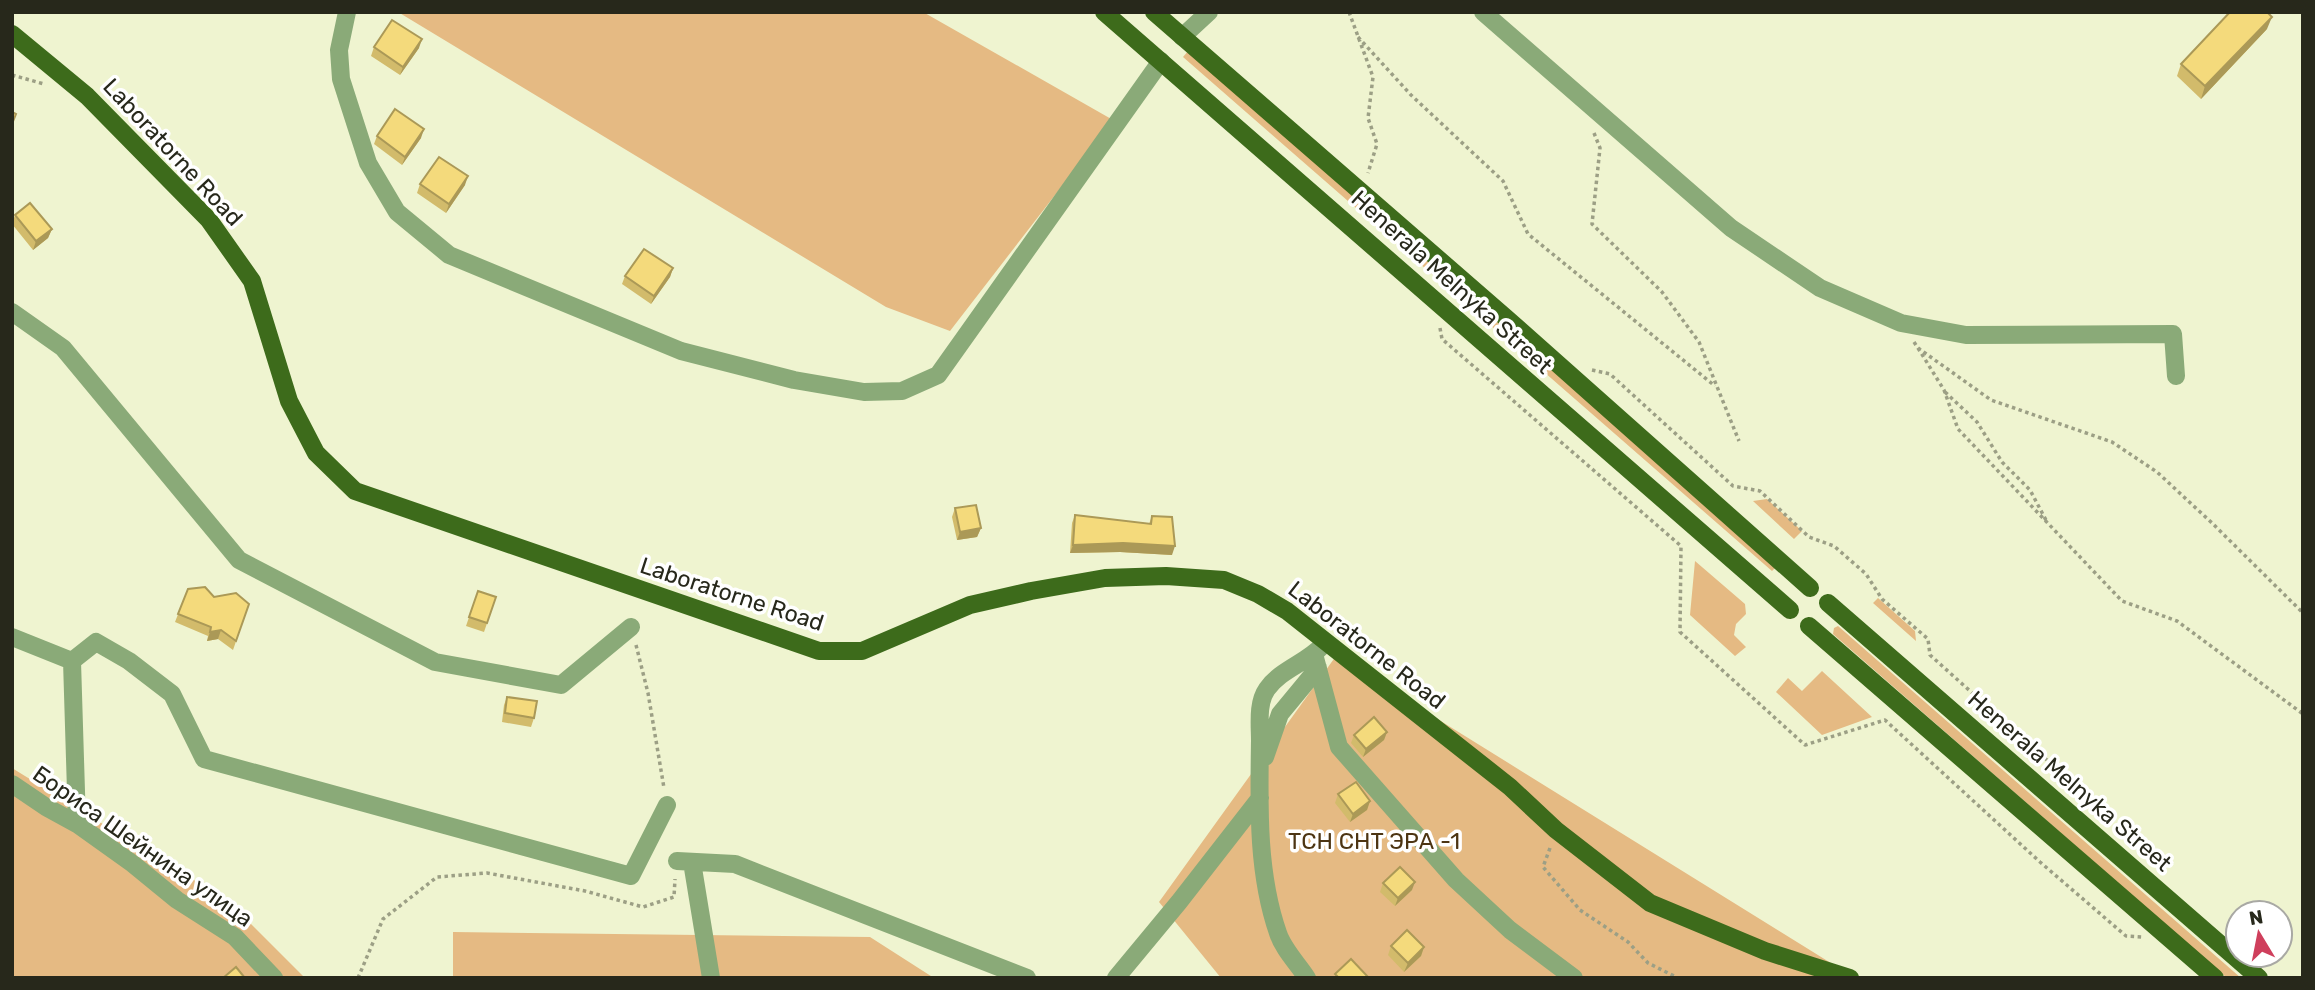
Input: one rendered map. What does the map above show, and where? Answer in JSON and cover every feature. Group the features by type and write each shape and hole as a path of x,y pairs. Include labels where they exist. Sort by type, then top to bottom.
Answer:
{"main road":[{"name":"Henerala Melnyka Street","path":"1104,12 1378,248 1435,301 1790,610"},
{"name":"Henerala Melnyka Street","path":"1154,12 1556,361 1810,588"},
{"name":"Laboratorne Road","path":"12,34 87,96 209,220 251,281 289,401 316,453 355,491 819,652 862,651 970,605 1031,591 1105,578 1166,576 1224,580 1258,594 1287,611 1319,655 1510,787 1556,830 1650,903 1765,951 1841,976"},
{"path":"1161,61 1182,37"},
{"path":"1767,590 1787,589 1790,580 1787,568"},
{"name":"Henerala Melnyka Street","path":"1828,603 2259,978"},
{"path":"1830,645 1831,627 1838,622 1849,621"},
{"path":"1809,626 2215,978"}],"street":[{"path":"347,12 339,50 341,79 368,163 397,212 449,255 681,351 793,380 864,392 902,391 938,374 1161,61"},
{"path":"1182,37 1209,12"},
{"path":"1483,12 1731,228 1820,288 1900,323 1966,335 2173,334 2176,376"},
{"path":"12,312 63,348 239,561 435,662 561,685 631,627"},
{"path":"12,637 72,661"},
{"path":"72,661 96,642 129,661 172,694 204,759 631,876 667,805"},
{"path":"1307,978 1279,937 1268,897 1261,842 1261,702 1267,689 1279,677 1319,655"},
{"path":"1259,773 1280,714 1319,655"},
{"path":"1319,655 1339,747 1456,880 1510,930 1574,978"},
{"path":"72,661 77,824"},
{"name":"Бориса Шейнина улица","path":"12,784 77,824 177,900 235,937 274,978"},
{"path":"1116,978 1260,798"},
{"path":"711,978 685,861 736,864 1027,978"}],"path":[{"path":"1349,12 1373,77 1368,118 1377,144 1368,173"},
{"path":"1359,37 1411,95 1503,181 1528,234 1715,386"},
{"path":"1582,98 1600,149 1592,224 1662,292 1699,342 1739,441"},
{"path":"1435,301 1442,339 1681,546 1680,632 1805,746 1885,720 2040,862 2126,936 2146,937"},
{"path":"1900,323 1944,390 1958,429 2122,601 2177,621 2303,714"},
{"path":"1918,348 1991,400 2112,442 2157,472 2303,613"},
{"path":"1556,361 1609,374 1732,486 1759,491 1808,537 1834,546 1866,574 1882,599 1928,639 1930,655 2068,779"},
{"path":"1944,390 1977,422 2002,462 2030,490 2049,527"},
{"path":"631,627 648,693 667,805"},
{"path":"1556,830 1543,867 1580,910 1629,942 1648,963 1678,978"},
{"path":"358,978 383,919 437,877 487,873 585,891 643,907 674,897 685,861"}],"green space":[{"path":"398,12 923,12 1113,120 950,331 886,307"},
{"path":"1189,50 1779,564 1772,571 1183,57"},
{"path":"1767,499 1802,531 1794,539 1753,501"},
{"path":"1695,561 1745,604 1746,614 1736,624 1734,635 1746,647 1735,656 1690,615"},
{"path":"1878,598 1915,631 1916,641 1873,603"},
{"path":"1838,626 2224,963 2224,969 2231,969 2241,978 2227,978 1833,634 1834,628"},
{"name":"ТСН СНТ ЭРА -1","path":"1336,656 1855,978 1221,978 1159,902"},
{"path":"1822,671 1872,717 1822,735 1776,692 1788,678 1802,691"},
{"path":"12,768 228,901 305,978 12,978"},
{"path":"453,932 870,937 934,978 453,978"}],"building":[{"path":"2230,12 2267,12 2272,17 2205,86 2181,64"},
{"path":"392,20 422,39 403,67 374,47"},
{"path":"395,109 424,129 405,157 377,136"},
{"path":"439,157 468,176 449,204 420,184"},
{"path":"30,203 52,229 36,241 15,215"},
{"path":"644,249 673,268 654,296 625,276"},
{"path":"976,505 981,528 960,532 955,508"},
{"path":"1075,515 1151,524 1152,516 1172,517 1175,546 1123,543 1073,545"},
{"path":"205,587 214,597 236,593 249,604 236,641 221,630 210,632 211,627 178,614 188,589"},
{"path":"478,591 496,597 487,623 469,617"},
{"path":"507,697 537,701 534,718 505,713"},
{"path":"1374,717 1387,732 1366,749 1354,735"},
{"path":"1356,782 1370,801 1353,814 1338,794"},
{"path":"1400,867 1415,882 1398,898 1383,883"},
{"path":"1407,930 1424,947 1408,963 1391,946"},
{"path":"1351,959 1369,978 1339,978 1335,974"},
{"path":"236,967 245,978 223,978"}]}
